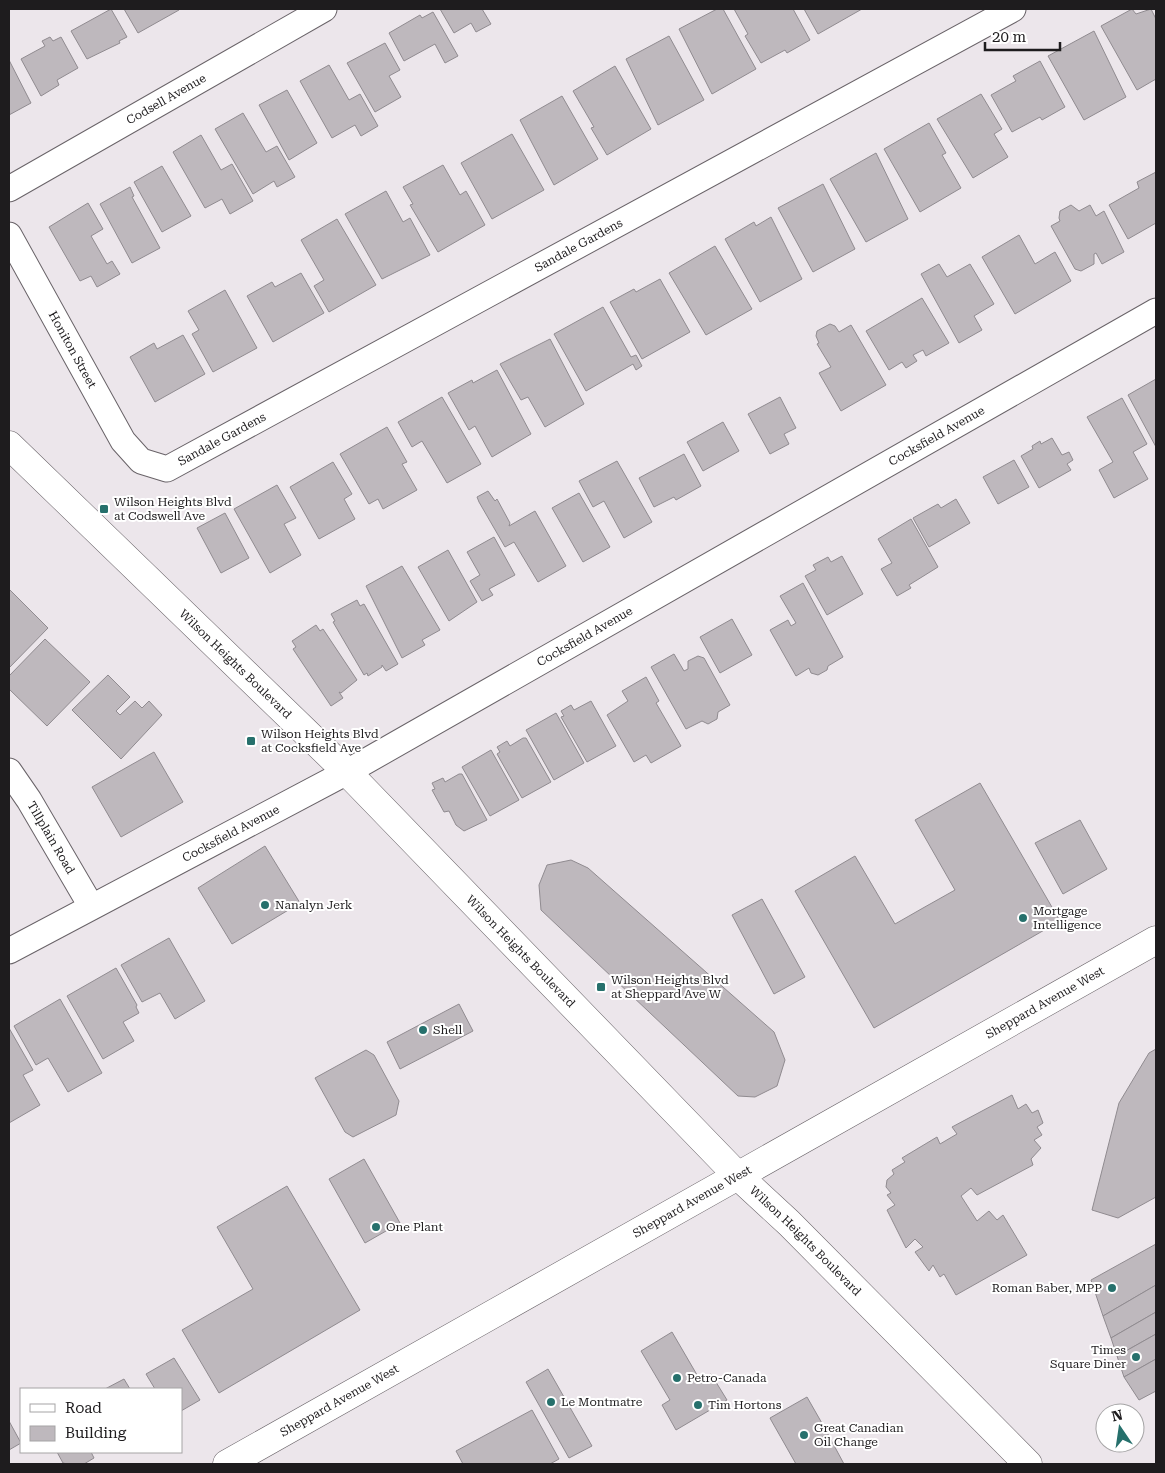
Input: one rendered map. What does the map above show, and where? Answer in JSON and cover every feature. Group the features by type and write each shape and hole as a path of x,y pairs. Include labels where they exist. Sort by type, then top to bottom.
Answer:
{"main road":[{"name":"Wilson Heights Boulevard","path":"9,445 347,772 737,1176 789,1223 1028,1464"},
{"name":"Sheppard Avenue West","path":"227,1464 1156,940"}],"street":[{"name":"Codsell Avenue","path":"9,189 324,9"},
{"name":"Sandale Gardens","path":"141,461 167,469 1013,9"},
{"name":"Honiton Street","path":"9,235 123,441 141,461"},
{"name":"Cocksfield Avenue","path":"9,951 347,772 1156,311"},
{"name":"Tillplain Road","path":"9,771 29,800 91,906"}],"building":[{"path":"111,9 127,37 119,41 120,43 87,59 71,31"},
{"path":"124,9 178,9 179,10 138,33"},
{"path":"440,9 482,9 491,24 476,32 471,23 454,33"},
{"path":"717,9 723,9 756,69 712,94 679,29"},
{"path":"734,9 793,9 810,40 787,53 785,50 761,63 745,36 748,34"},
{"path":"804,9 862,9 818,34"},
{"path":"1132,9 1136,14 1151,9 1156,19 1156,79 1137,90 1101,26"},
{"path":"433,12 458,56 445,63 435,44 404,61 389,33 420,15 422,18"},
{"path":"1094,31 1126,97 1084,120 1048,56"},
{"path":"669,36 704,100 658,125 626,59"},
{"path":"50,37 53,41 61,37 78,68 57,80 59,85 41,96 21,59 45,46 42,41"},
{"path":"385,43 400,70 389,76 401,97 375,112 347,63"},
{"path":"9,60 31,103 9,115"},
{"path":"1040,61 1065,107 1042,120 1040,117 1012,132 991,95 1016,81 1013,76"},
{"path":"329,65 349,100 360,94 378,126 361,136 355,125 332,138 300,81"},
{"path":"615,66 651,129 607,155 591,128 594,127 573,91"},
{"path":"287,90 317,143 289,160 259,105"},
{"path":"981,94 1002,129 994,134 1008,157 973,178 937,119"},
{"path":"562,96 598,159 554,185 520,120"},
{"path":"243,113 266,152 277,146 295,177 277,187 274,181 253,194 215,129"},
{"path":"929,123 946,153 942,155 961,188 920,212 884,149"},
{"path":"512,134 544,190 492,219 461,163"},
{"path":"201,135 221,170 232,164 253,201 230,214 222,199 205,208 173,152"},
{"path":"876,153 908,219 866,242 830,179"},
{"path":"443,165 460,195 466,191 485,225 438,252 410,205 413,204 403,187"},
{"path":"162,166 191,216 162,232 134,182"},
{"path":"1156,172 1156,223 1128,239 1109,205 1139,188 1137,182"},
{"path":"823,184 855,249 813,272 778,208"},
{"path":"130,187 134,196 132,197 160,248 132,263 100,204"},
{"path":"386,191 403,222 410,218 430,255 382,279 345,214"},
{"path":"88,203 103,229 91,236 107,264 112,261 120,274 97,287 91,276 80,281 49,227"},
{"path":"1071,205 1079,211 1090,205 1096,216 1104,211 1124,252 1102,264 1096,253 1094,254 1094,264 1081,271 1075,269 1051,226 1060,221 1060,211"},
{"path":"771,217 802,279 760,302 725,239 754,222 756,226"},
{"path":"337,219 376,285 329,312 314,286 324,280 301,240"},
{"path":"1019,235 1035,264 1055,252 1071,281 1015,314 982,257"},
{"path":"715,246 752,309 706,335 669,273"},
{"path":"939,264 947,277 970,264 994,304 974,316 982,330 959,343 921,274"},
{"path":"301,273 324,313 273,342 247,296 272,282 275,287"},
{"path":"660,279 690,332 642,359 610,302 634,289 636,292"},
{"path":"225,290 257,348 213,372 192,334 199,330 188,311"},
{"path":"922,298 949,343 926,356 923,350 913,355 917,361 906,368 902,362 889,370 866,331"},
{"path":"603,307 631,357 636,355 642,366 636,370 633,364 586,391 554,334"},
{"path":"830,324 835,326 839,332 851,325 886,385 841,411 819,373 831,367 817,344 819,343 816,336 817,331"},
{"path":"183,335 205,374 155,402 130,357 154,343 157,349"},
{"path":"550,339 584,404 545,427 528,397 521,400 500,364"},
{"path":"497,370 531,434 492,457 475,426 469,430 448,393 472,380 473,383"},
{"path":"1156,379 1156,447 1128,395"},
{"path":"442,397 481,464 447,483 422,441 412,447 398,422"},
{"path":"780,397 796,428 784,434 789,444 770,454 748,414"},
{"path":"1122,398 1147,444 1133,452 1148,479 1114,498 1099,470 1113,462 1087,417"},
{"path":"723,422 739,451 703,471 687,442"},
{"path":"387,427 407,462 402,464 417,490 383,509 378,499 369,504 340,454"},
{"path":"1052,438 1062,455 1069,452 1073,460 1067,464 1071,470 1039,488 1021,456 1033,449 1032,446 1040,441 1041,444"},
{"path":"684,454 701,486 676,500 674,497 654,507 639,478"},
{"path":"1014,460 1029,487 998,504 983,477"},
{"path":"617,461 652,522 624,538 604,501 593,507 579,481"},
{"path":"333,462 352,494 344,499 355,519 319,539 290,487"},
{"path":"277,485 296,518 284,524 301,555 270,573 234,509"},
{"path":"488,491 495,501 497,499 510,523 509,526 535,511 566,566 538,582 514,542 505,547 479,502 477,497"},
{"path":"579,493 610,547 583,562 552,508"},
{"path":"956,499 970,523 929,547 913,518 938,504 941,508"},
{"path":"225,513 249,558 221,573 197,528"},
{"path":"911,519 938,567 909,585 911,588 897,596 881,569 892,563 878,539"},
{"path":"494,537 515,575 489,589 493,595 482,601 470,581 480,575 467,552"},
{"path":"448,550 477,602 449,621 418,567"},
{"path":"842,556 863,594 827,615 805,576 816,570 813,565 828,557 831,562"},
{"path":"402,566 440,630 422,640 425,645 402,658 366,586"},
{"path":"803,583 843,657 818,675 811,673 809,668 796,676 770,630 788,620 791,626 796,623 780,596"},
{"path":"9,589 48,628 9,668"},
{"path":"357,600 360,606 364,604 398,664 386,671 382,665 382,667 368,676 367,673 364,675 333,622 335,621 331,614"},
{"path":"732,619 752,655 720,673 700,637"},
{"path":"316,625 320,631 323,629 357,680 341,693 339,692 343,698 331,706 293,649 296,647 292,641"},
{"path":"45,639 90,682 47,726 9,689 9,676"},
{"path":"674,654 684,671 688,669 688,661 698,656 704,658 730,705 718,712 717,719 708,724 702,721 686,729 651,667"},
{"path":"108,675 130,697 116,711 120,715 135,701 142,708 149,701 162,715 121,759 72,710"},
{"path":"646,677 659,701 656,703 681,746 651,763 646,755 634,762 607,715 628,701 622,691"},
{"path":"591,701 616,746 587,762 561,717 564,716 561,711 571,705 574,710"},
{"path":"556,713 584,763 554,780 526,730"},
{"path":"526,738 551,782 522,798 497,754 500,752 497,747 507,741 510,746"},
{"path":"491,750 519,800 490,816 462,767"},
{"path":"154,752 183,802 121,837 92,787"},
{"path":"462,774 487,820 464,831 456,825 449,811 444,812 432,790 435,789 432,783 443,778 445,782"},
{"path":"980,783 1060,921 874,1028 795,891 855,856 895,924 955,890 915,820"},
{"path":"1080,820 1107,869 1063,894 1035,843"},
{"path":"265,846 300,903 232,944 198,888"},
{"path":"571,860 588,868 774,1032 785,1060 777,1086 755,1097 738,1096 541,910 539,885 547,865"},
{"path":"762,899 805,977 774,994 732,915"},
{"path":"169,938 205,1001 175,1019 160,993 142,1002 121,965"},
{"path":"116,968 137,1005 139,1013 123,1022 134,1041 103,1059 67,996"},
{"path":"60,999 102,1073 68,1092 48,1058 36,1065 14,1026"},
{"path":"459,1004 473,1031 400,1069 387,1042"},
{"path":"9,1028 33,1070 23,1075 40,1105 9,1123"},
{"path":"1156,1049 1156,1197 1118,1218 1092,1210 1119,1103 1149,1053"},
{"path":"366,1050 374,1055 399,1101 396,1115 353,1137 345,1132 315,1078"},
{"path":"1012,1095 1018,1109 1026,1104 1032,1113 1038,1110 1043,1123 1037,1127 1042,1135 1034,1140 1041,1148 1031,1159 1033,1165 977,1195 971,1188 961,1196 977,1221 989,1211 997,1220 1003,1215 1027,1255 956,1295 944,1274 940,1277 933,1265 929,1271 915,1252 923,1247 915,1239 906,1248 887,1210 895,1205 887,1195 891,1193 886,1187 887,1180 894,1174 892,1170 905,1162 902,1158 937,1137 940,1144 957,1134 952,1127"},
{"path":"364,1159 400,1223 365,1243 329,1179"},
{"path":"287,1186 360,1310 219,1393 182,1330 253,1289 217,1227"},
{"path":"1156,1244 1156,1285 1103,1316 1091,1280"},
{"path":"1156,1285 1156,1312 1111,1338 1103,1316"},
{"path":"1156,1312 1156,1334 1117,1356 1111,1338"},
{"path":"672,1332 700,1380 711,1374 727,1400 676,1430 662,1405 670,1400 641,1351"},
{"path":"1156,1334 1156,1359 1124,1377 1117,1356"},
{"path":"174,1358 200,1400 182,1410 182,1388 154,1388 146,1374"},
{"path":"1156,1359 1156,1391 1139,1400 1124,1377"},
{"path":"548,1369 592,1446 569,1458 526,1382"},
{"path":"124,1379 129,1388 107,1388"},
{"name":"Great Canadian Oil Change","path":"807,1397 844,1464 796,1464 771,1420 770,1418"},
{"path":"532,1410 559,1459 550,1464 463,1464 456,1451"},
{"path":"9,1421 20,1444 9,1450"},
{"path":"58,1453 92,1453 94,1458 84,1464 63,1463"}],"place":[{"name":"Wilson Heights Blvd at Codswell Ave","path":"104,509"},
{"name":"Wilson Heights Blvd at Cocksfield Ave","path":"251,741"},
{"name":"Nanalyn Jerk","path":"265,905"},
{"name":"Mortgage Intelligence","path":"1023,918"},
{"name":"Wilson Heights Blvd at Sheppard Ave W","path":"601,987"},
{"name":"Shell","path":"423,1030"},
{"name":"One Plant","path":"376,1227"},
{"name":"Roman Baber, MPP","path":"1112,1288"},
{"name":"Times Square Diner","path":"1136,1357"},
{"name":"Petro-Canada","path":"677,1378"},
{"name":"Le Montmatre","path":"551,1402"},
{"name":"Tim Hortons","path":"698,1405"},
{"name":"Great Canadian Oil Change","path":"804,1435"}]}
